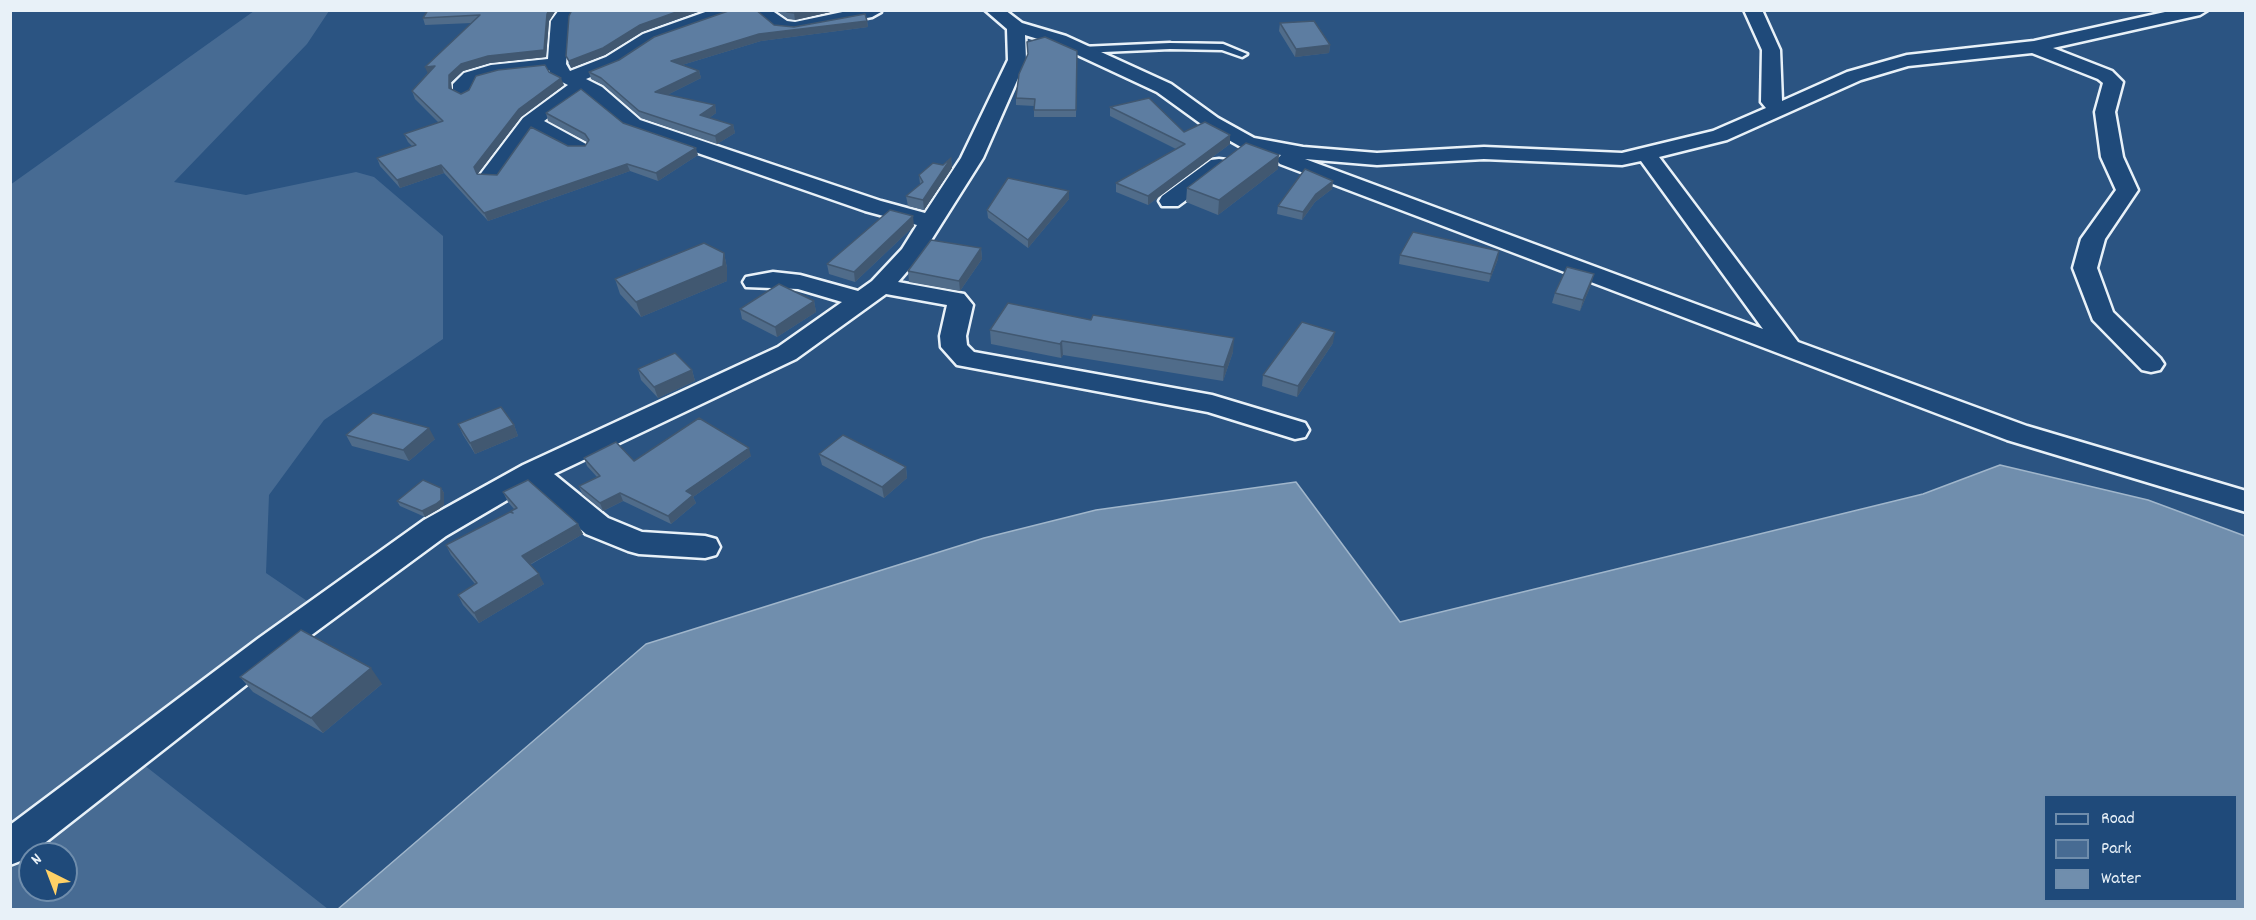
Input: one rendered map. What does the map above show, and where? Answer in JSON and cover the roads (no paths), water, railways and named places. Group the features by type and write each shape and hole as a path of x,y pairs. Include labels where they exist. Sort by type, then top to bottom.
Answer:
{"street":[{"path":"568,76 560,21 569,10"},
{"path":"490,176 568,76 613,61 649,38 729,10"},
{"path":"759,10 782,26 795,27 872,12"},
{"path":"993,10 1016,27 1060,40 1164,88 1211,122 1248,143 1333,179 2017,433 2246,502"},
{"path":"1753,10 1771,50 1772,102 1780,109"},
{"path":"1170,201 1248,143 1302,153 1377,159 1484,153 1622,159 1720,136 1854,76 1907,61 2034,47 2120,30 2200,10"},
{"path":"10,848 271,647 435,528 533,472 787,353 872,293 911,253 972,158 1017,60 1016,27"},
{"path":"2034,47 2105,75 2114,82 2105,112 2112,157 2127,190 2093,239 2085,268 2102,315 2151,364"},
{"path":"463,93 463,84 471,77 498,69 568,76 595,91 633,124 660,135 873,206 932,222"},
{"path":"530,122 579,148"},
{"path":"1646,153 1790,347"},
{"path":"755,282 773,279 872,293 955,300 961,305 953,336 954,347 966,359 1212,404 1295,430"},
{"path":"533,472 597,526 639,543 705,547"}],"lane":[{"path":"1081,50 1170,46 1223,47 1242,54"}],"water":[{"path":"2000,465 2148,500 2245,536 2245,909 338,909 646,644 984,538 1096,510 1296,482 1400,622 1923,494"}]}
